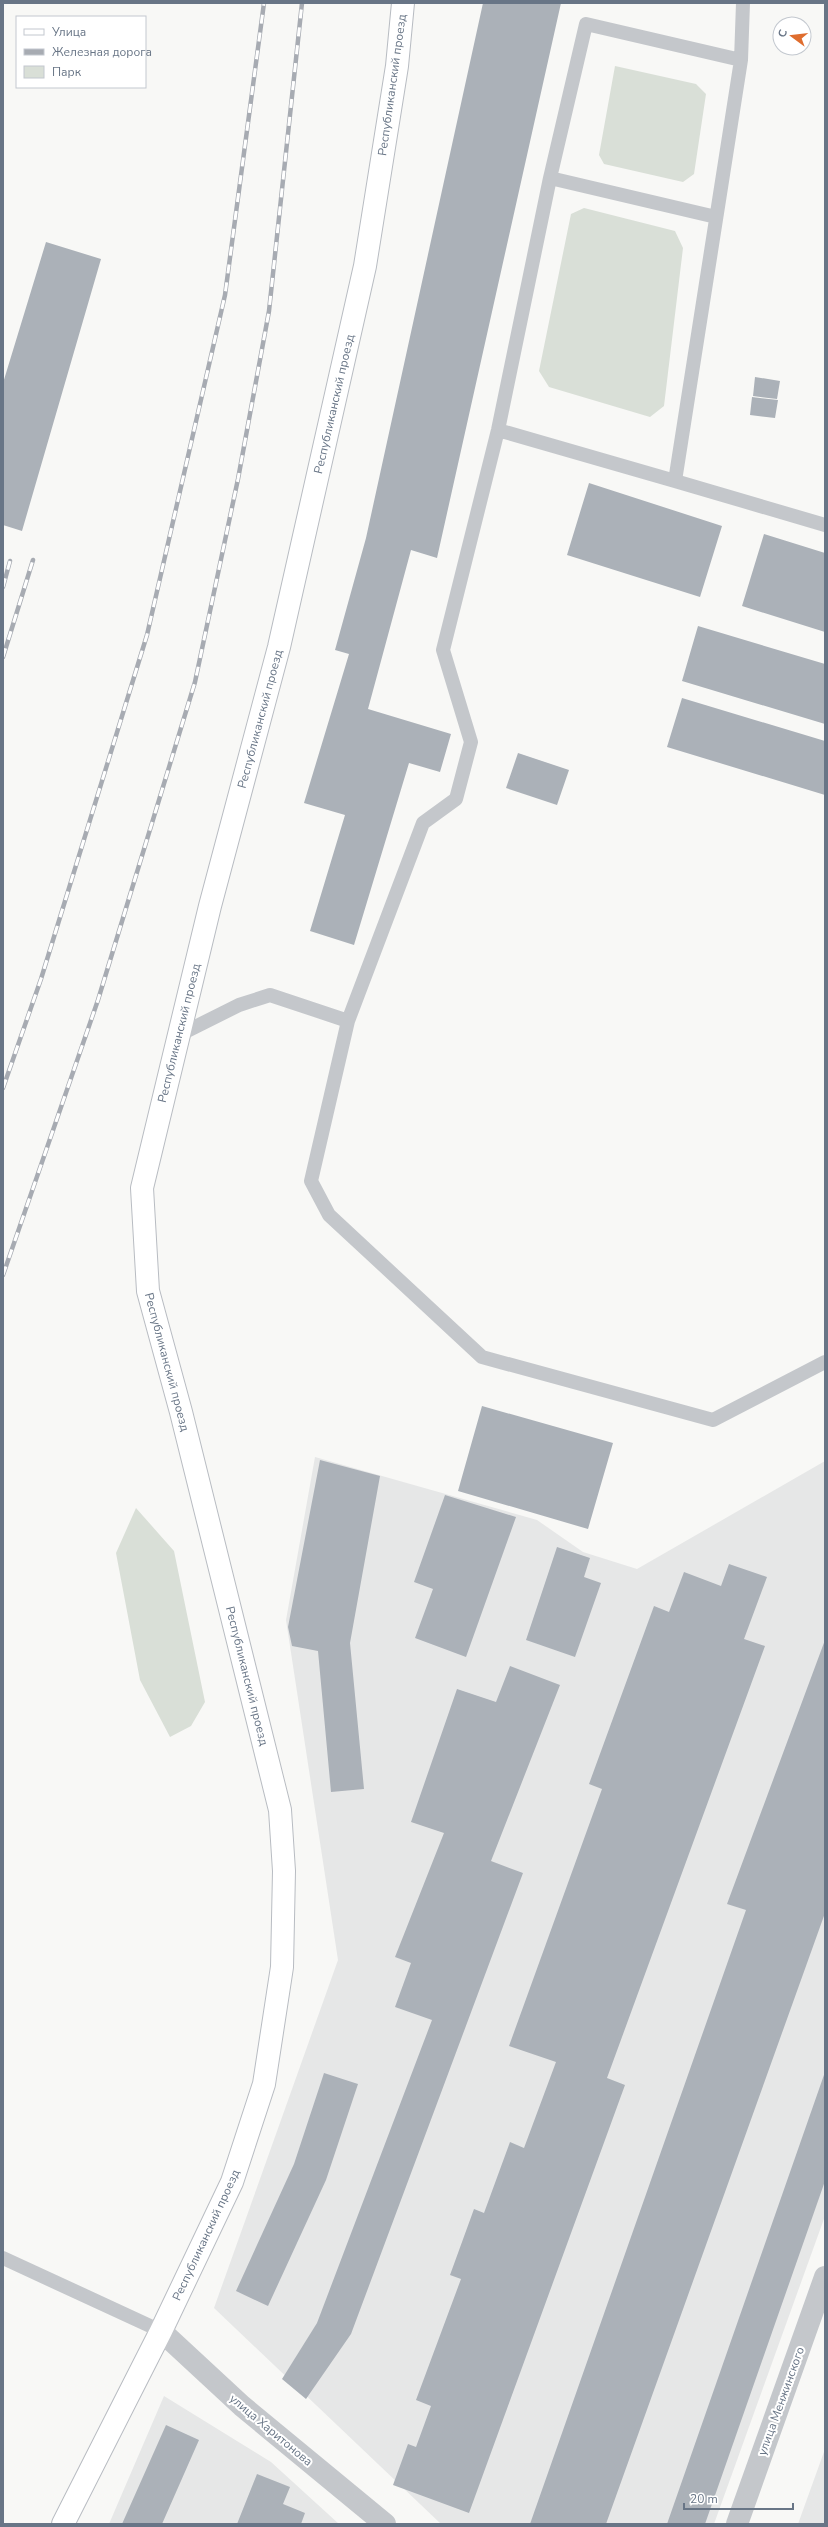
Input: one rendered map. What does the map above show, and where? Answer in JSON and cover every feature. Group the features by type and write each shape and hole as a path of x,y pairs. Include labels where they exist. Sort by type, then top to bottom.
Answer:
{"main road":[{"name":"Республиканский проезд","path":"63,2524 161,2331 232,2182 264,2084 282,1967 284,1872 280,1810 183,1420 148,1291 142,1188 177,1036 279,647 365,266 397,66 403,3"}],"street":[{"name":"улица Менжинского","path":"737,2524 825,2277"},
{"name":"улица Харитонова","path":"161,2331 242,2406 385,2524"}],"lane":[{"path":"675,481 741,60 743,3"},
{"path":"741,60 586,24 550,178 498,430 443,650 471,742 456,799 423,823 348,1021 311,1181 329,1215 482,1357 713,1420 825,1362"},
{"path":"550,178 716,217"},
{"path":"498,430 825,525"},
{"path":"177,1036 239,1005 270,995 348,1021"},
{"path":"3,2258 161,2331"}],"shaded area":[{"path":"315,1457 537,1520 583,1552 637,1569 825,1461 825,2216 714,2524 441,2524 214,2308 338,1960 286,1620"},
{"path":"164,2396 271,2462 339,2524 109,2524"},
{"path":"825,2449 825,2524 798,2524"}],"green space":[{"path":"615,66 696,84 706,94 694,174 683,182 604,164 599,155"},
{"path":"584,208 675,231 683,248 664,406 650,417 549,387 539,371 571,214"},
{"path":"136,1508 174,1551 205,1702 191,1726 170,1737 140,1680 116,1553"}],"building":[{"path":"483,3 561,3 437,558 411,550 368,709 451,734 440,772 409,763 354,945 310,931 345,815 304,803 349,654 335,650 366,538"},
{"path":"46,242 101,259 22,531 3,525 3,383"},
{"path":"755,377 780,381 777,399 753,396"},
{"path":"752,397 778,400 775,418 750,415"},
{"path":"589,483 722,526 700,597 567,555"},
{"path":"764,534 825,553 825,632 742,606"},
{"path":"698,626 825,664 825,724 682,681"},
{"path":"682,698 825,741 825,795 667,747"},
{"path":"518,753 569,770 557,805 506,788"},
{"path":"482,1406 613,1443 588,1529 458,1491"},
{"path":"320,1460 380,1476 350,1643 364,1789 331,1792 318,1651 292,1646 288,1627"},
{"path":"445,1495 516,1517 466,1657 415,1638 433,1589 414,1582"},
{"path":"557,1547 590,1558 584,1577 601,1583 575,1657 526,1640"},
{"path":"729,1564 767,1577 744,1639 765,1646 607,2078 625,2085 469,2513 393,2485 408,2444 416,2447 431,2406 416,2400 461,2279 450,2275 474,2209 484,2213 510,2142 524,2148 556,2062 509,2046 602,1789 589,1784 654,1606 669,1612 684,1572 721,1586"},
{"path":"825,1640 825,1913 606,2524 530,2524 746,1910 727,1904"},
{"path":"510,1666 560,1685 491,1861 523,1873 351,2334 306,2399 282,2379 317,2323 432,2020 395,2007 411,1963 395,1957 444,1833 411,1822 457,1689 496,1702"},
{"path":"825,2072 825,2181 705,2524 667,2524"},
{"path":"324,2073 358,2084 326,2180 268,2306 236,2291 294,2164"},
{"path":"166,2425 199,2440 162,2524 122,2524"},
{"path":"257,2474 290,2487 283,2504 305,2513 301,2524 237,2524"}],"railway":[{"path":"3,1088 41,979 147,635 225,295 264,3"},
{"path":"3,1275 98,1000 195,682 238,479 269,311 302,3"},
{"path":"3,657 33,560"},
{"path":"3,587 10,561"}]}
